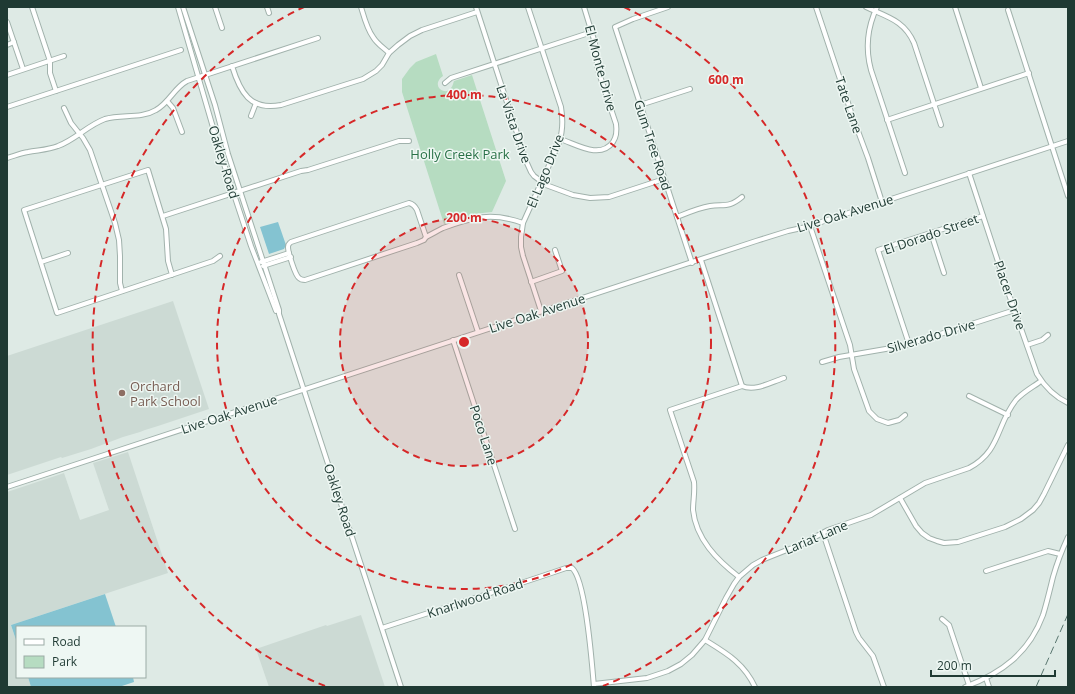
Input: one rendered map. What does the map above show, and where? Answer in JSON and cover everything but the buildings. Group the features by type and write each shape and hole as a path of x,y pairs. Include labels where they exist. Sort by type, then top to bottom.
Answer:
{"street":[{"path":"32,7 50,60 50,73 56,91"},
{"name":"Oakley Road","path":"178,7 233,193 258,265 276,311 279,314"},
{"name":"Oakley Road","path":"183,7 215,105 226,149 401,687"},
{"path":"215,7 222,28"},
{"path":"267,7 269,13"},
{"path":"362,7 373,38 389,53"},
{"name":"La Vista Drive","path":"476,7 526,161 531,172 537,179 555,189 573,195 590,198 609,197 664,179"},
{"name":"El Lago Drive","path":"528,7 561,107 562,124 560,139 523,223 521,237 523,256 541,312"},
{"name":"El Monte Drive","path":"560,139 589,150 600,150 611,145 617,134 616,124 599,73 595,43 584,7"},
{"name":"Gum Tree Road","path":"668,7 615,27 692,262"},
{"name":"Tate Lane","path":"816,7 882,202"},
{"path":"866,7 876,9 895,20 911,35 941,125"},
{"path":"956,7 982,88"},
{"path":"876,9 868,34 868,56 871,70 905,173"},
{"path":"1008,10 1052,146 1065,179 1068,196"},
{"path":"232,66 238,85 247,97 256,103 267,106 281,105 363,79 376,71 382,65 389,53 403,40 415,33 477,12"},
{"path":"7,22 23,69"},
{"path":"445,83 451,78 592,32"},
{"path":"7,158 22,153 57,146 80,134 90,126 106,119 150,113 167,101 183,83 318,38"},
{"path":"7,45 14,42"},
{"path":"7,107 181,50"},
{"path":"7,75 64,56"},
{"path":"888,120 1029,73"},
{"path":"640,105 690,89"},
{"path":"167,101 173,108 182,132"},
{"path":"251,116 256,103"},
{"path":"64,108 71,123 90,150 115,223 120,256 120,283 122,291"},
{"path":"163,216 301,171 400,141 409,141"},
{"name":"Live Oak Avenue","path":"7,487 692,262 788,231 810,226 1068,141"},
{"path":"172,275 168,261 168,236 148,170 24,210 57,313 213,262 220,256"},
{"name":"Placer Drive","path":"969,173 1034,366 1041,381 1054,395 1068,404"},
{"path":"677,217 710,206 730,205 742,197"},
{"path":"426,237 415,206 408,203 296,240 289,244 288,248 298,277 305,280 417,244 426,237 444,228 477,217 504,217 523,223"},
{"name":"El Dorado Street","path":"909,344 878,250 983,216"},
{"path":"810,226 850,345 854,369 866,406 877,419 888,422 899,420 905,415"},
{"path":"931,233 944,273"},
{"path":"531,282 562,272 555,250"},
{"path":"41,262 68,253"},
{"path":"258,265 290,255"},
{"path":"701,260 742,386"},
{"path":"459,275 478,332"},
{"name":"Silverado Drive","path":"822,362 839,356 890,349 909,344 1015,310"},
{"path":"1027,345 1042,340 1048,335"},
{"name":"Poco Lane","path":"453,340 515,529"},
{"path":"739,577 717,558 710,550 699,532 693,510 694,482 670,410 742,386 754,388 784,378"},
{"name":"Lariat Lane","path":"594,685 647,678 668,671 681,664 692,656 705,640 726,598 739,577 762,560 802,544 837,526 871,515 925,483 969,468 981,460 992,448 1014,404 1022,394 1041,381"},
{"path":"969,396 1008,415"},
{"path":"900,498 916,526 922,533 929,538 944,543 958,542 1005,527 1021,519 1033,510 1044,494 1068,445"},
{"path":"823,533 858,638 873,656 884,687"},
{"path":"942,619 949,625 967,686 993,674 1012,661 1025,647 1033,635 1043,616 1060,554 1068,537"},
{"path":"986,571 1048,551 1060,554"},
{"name":"Knarlwood Road","path":"382,628 481,595 500,591 569,567 575,571 584,599 594,685"},
{"path":"705,640 725,652 741,666 755,687"},
{"path":"986,678 989,687"}],"shaded area":[{"name":"Orchard Park School","path":"173,301 209,409 91,449 62,458 61,457 7,475 7,356"},
{"path":"128,452 168,573 11,625 16,640 16,678 28,678 31,687 7,687 7,492 64,473 80,520 109,510 93,463"},
{"path":"361,615 385,687 269,687 256,649 326,625 327,626"}],"green space":[{"name":"Holly Creek Park","path":"436,54 443,76 439,79 438,83 438,86 442,91 448,90 452,87 454,81 472,75 506,181 492,212 473,214 444,224 402,92 402,79 410,68 416,62"}],"water":[{"path":"278,222 286,245 284,249 269,254 260,227"},
{"path":"105,594 116,626 16,626 16,640 11,625"},
{"path":"28,678 133,678 134,682 119,687 31,687"}],"railway":[{"path":"1036,687 1068,614"}],"place":[{"name":"Orchard Park School","path":"122,393"}]}
